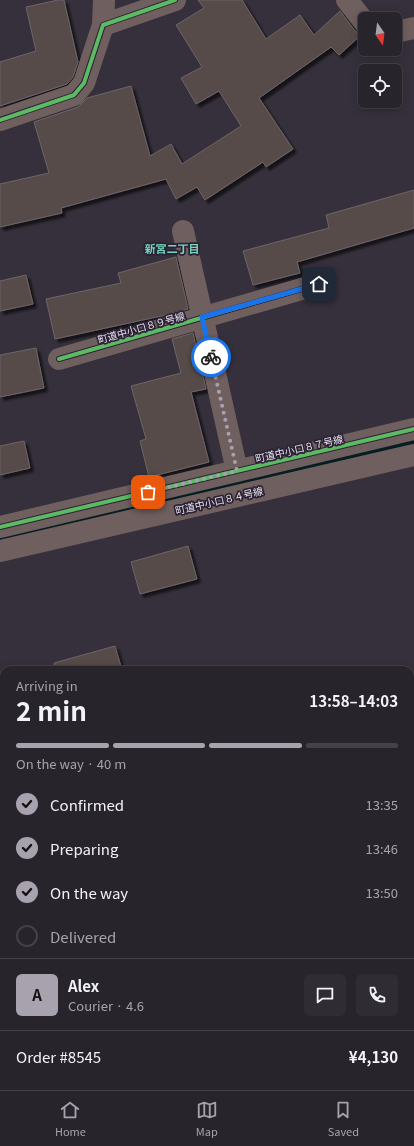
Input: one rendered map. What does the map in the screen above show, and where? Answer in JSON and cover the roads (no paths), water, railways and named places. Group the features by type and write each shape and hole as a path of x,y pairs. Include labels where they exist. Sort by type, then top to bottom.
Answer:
{"street":[{"path":"0,120 74,95 84,83 103,25 104,0"},
{"path":"103,25 175,0"},
{"path":"347,0 358,14"},
{"path":"402,31 414,28"},
{"path":"183,232 237,471"},
{"name":"町道中小口８９号線","path":"59,359 319,284"},
{"name":"町道中小口８７号線","path":"0,527 414,429"},
{"name":"町道中小口８４号線","path":"0,551 414,455"}],"waterway":[{"path":"0,539 414,441"}],"district":[{"name":"新宮二丁目","path":"172,248"}]}
